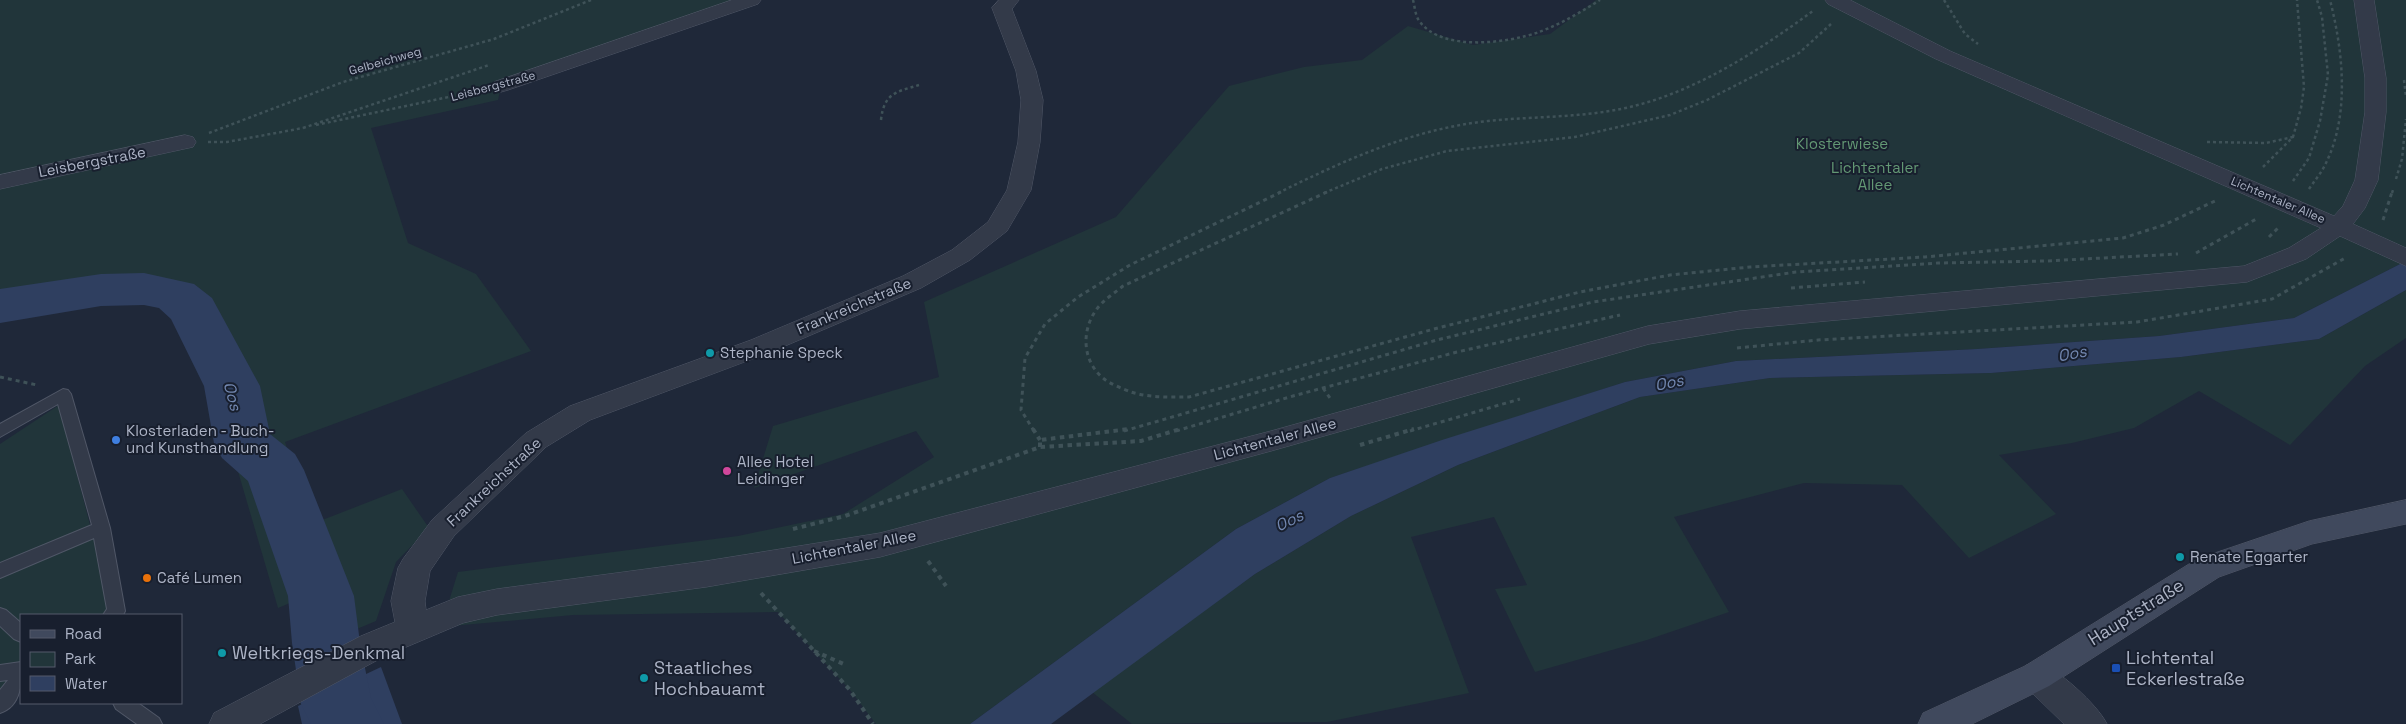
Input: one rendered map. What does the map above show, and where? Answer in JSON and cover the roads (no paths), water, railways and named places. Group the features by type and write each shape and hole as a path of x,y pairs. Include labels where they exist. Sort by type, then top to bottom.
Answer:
{"main road":[{"name":"Hauptstraße","path":"1936,724 2036,676 2208,568 2309,533 2406,512"}],"street":[{"name":"Leisbergstraße","path":"501,86 752,0"},
{"name":"Frankreichstraße","path":"413,630 408,601 414,568 444,528 536,440 580,413 761,346 912,282 962,256 998,226 1019,190 1029,142 1032,100 1026,71 1002,8 1009,0"},
{"name":"Lichtentaler Allee","path":"227,724 373,646 458,611 497,602 706,574 880,545 1271,441 1648,335 1740,320 2247,274 2300,252 2338,226 2352,210 2362,192 2368,175 2376,102 2364,0"},
{"name":"Lichtentaler Allee","path":"1841,3 1942,55 2338,226"},
{"name":"Leisbergstraße","path":"0,182 185,142"},
{"path":"2338,226 2404,257"},
{"path":"2036,676 2089,724"}],"lane":[{"path":"0,431 63,394 101,528 116,611 113,614"},
{"path":"0,571 101,528"},
{"path":"0,614 20,633"},
{"path":"0,673 20,670"},
{"path":"0,705 20,678"},
{"path":"124,704 152,724"}],"water":[{"path":"2406,261 2406,290 2319,339 2181,357 1991,373 1770,378 1640,397 1458,465 1351,516 1255,574 1051,724 970,724 1236,529 1330,478 1442,440 1625,382 1736,361 1977,349 2159,336 2294,318"},
{"path":"381,667 402,724 302,724 298,706"}],"waterway":[{"name":"Oos","path":"0,306 101,290 144,289 176,296 193,310 232,386 243,443 274,470 321,596 326,643 337,704 348,724"}],"place":[{"name":"Stephanie Speck","path":"710,353"},
{"name":"Klosterladen - Buch- und Kunsthandlung","path":"116,440"},
{"name":"Allee Hotel Leidinger","path":"727,471"},
{"name":"Renate Eggarter","path":"2180,557"},
{"name":"Café Lumen","path":"147,578"},
{"name":"Weltkriegs-Denkmal","path":"222,653"},
{"name":"Lichtental Eckerlestraße","path":"2116,668"},
{"name":"Staatliches Hochbauamt","path":"644,678"}],"park label":[{"name":"Klosterwiese","path":"1842,144"}]}
